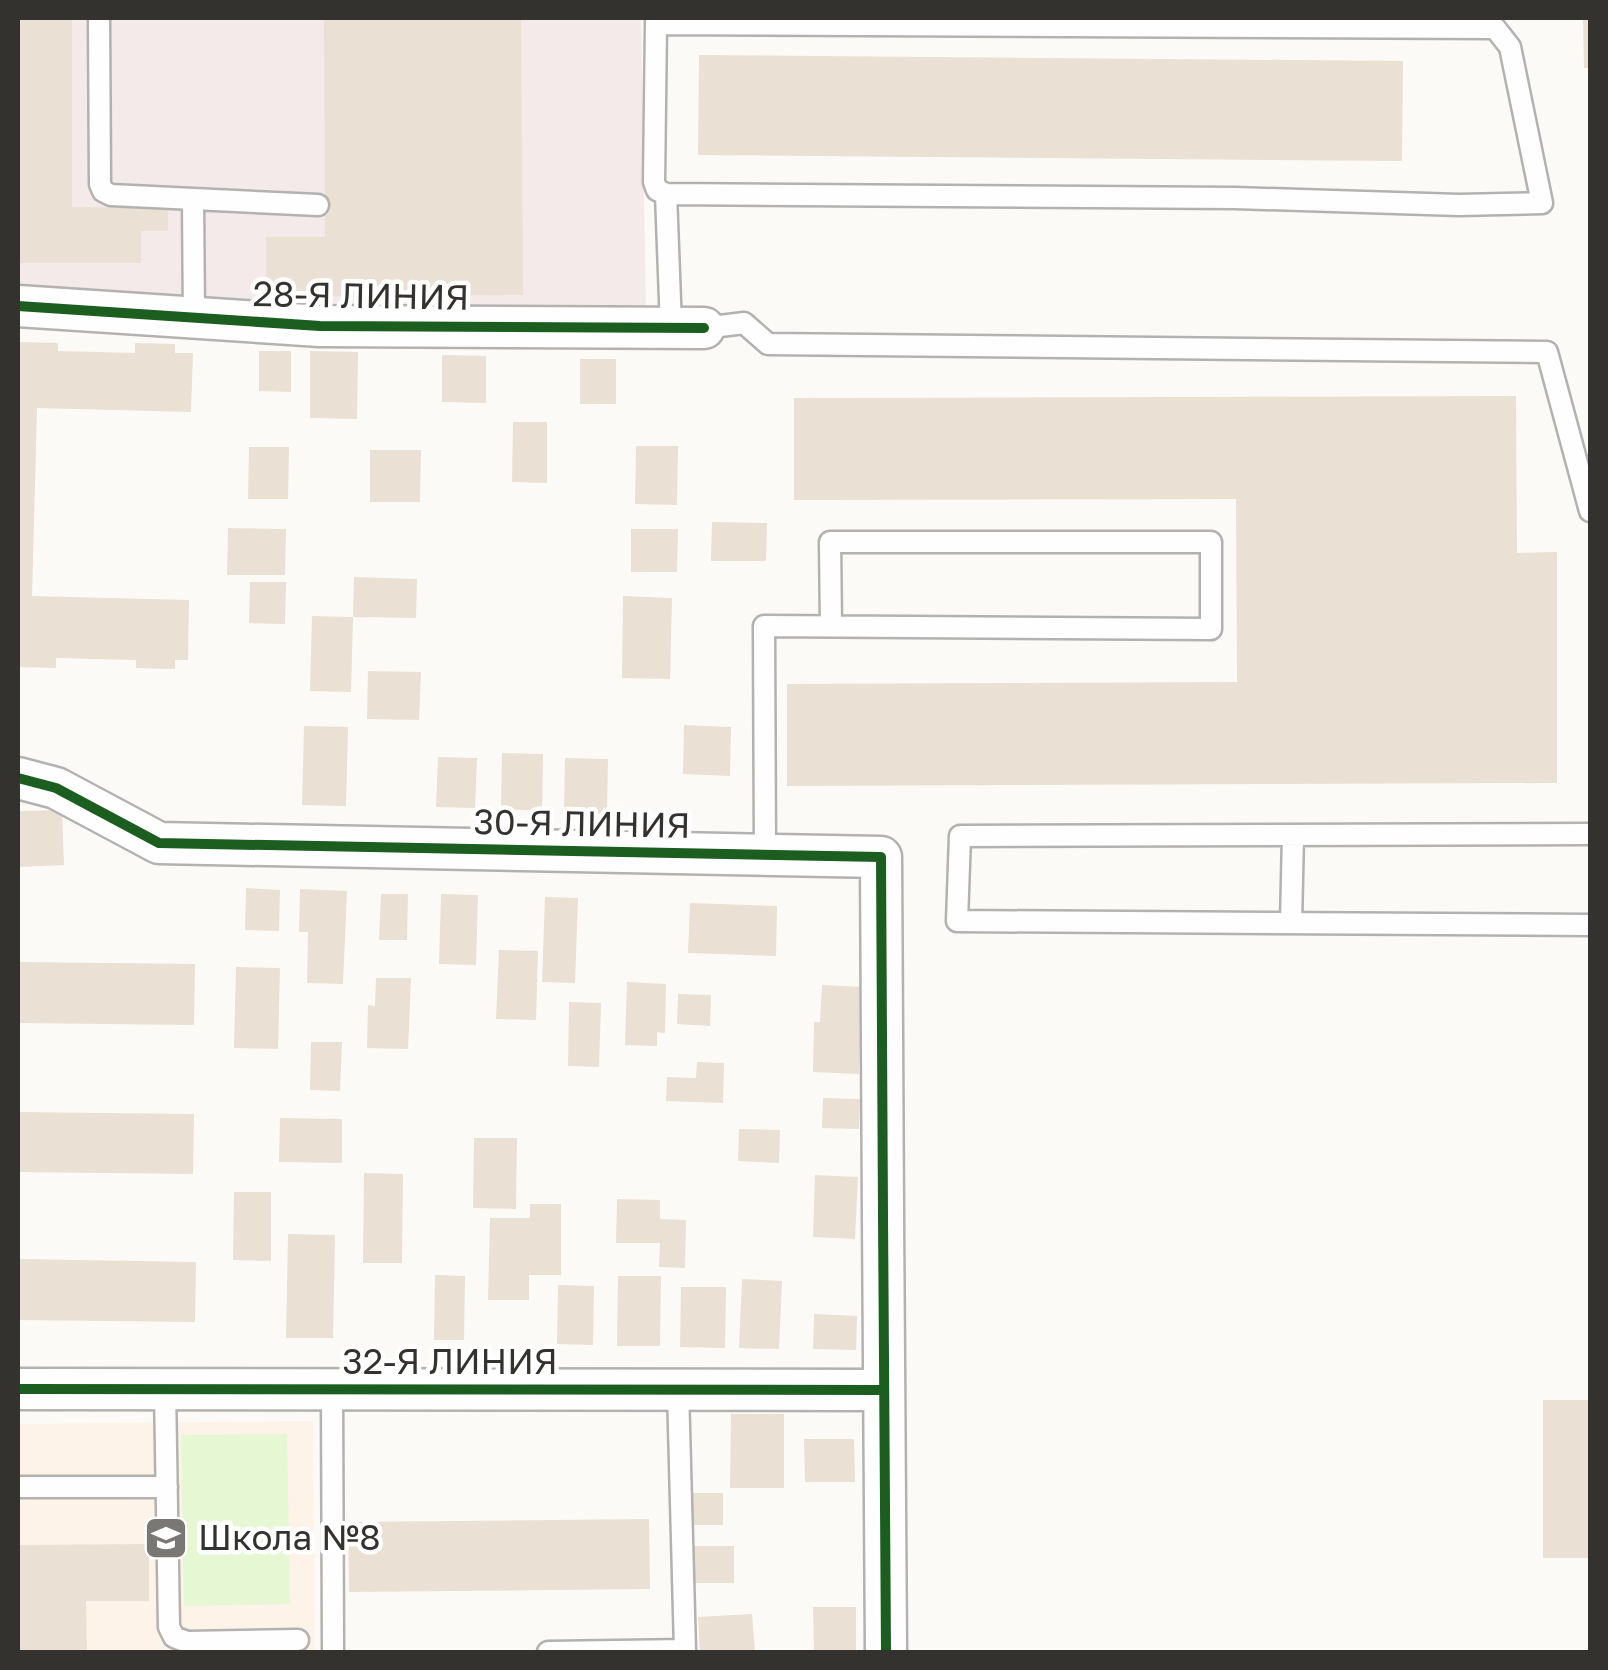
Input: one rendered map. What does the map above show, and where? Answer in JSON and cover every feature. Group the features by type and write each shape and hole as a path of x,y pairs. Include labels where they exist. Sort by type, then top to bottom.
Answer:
{"street":[{"name":"28-Я ЛИНИЯ","path":"18,306 320,326 688,328"},
{"name":"30-Я ЛИНИЯ","path":"18,778 56,788 159,843 882,857 882,1390"},
{"name":"32-Я ЛИНИЯ","path":"18,1388 882,1390"},
{"path":"882,1390 886,1652"}],"lane":[{"path":"99,18 103,191 111,196 318,205"},
{"path":"656,21 1495,28 1510,47 1542,203 666,194 657,190 654,182 656,21"},
{"path":"666,194 688,328 744,323 768,344 1547,352 1590,511"},
{"path":"193,200 194,318"},
{"path":"765,854 764,626 1211,629 1210,542 830,542 831,626"},
{"path":"1590,834 960,836 956,922 1590,925"},
{"path":"1291,923 1293,835"},
{"path":"165,1389 169,1627 174,1637 187,1642 298,1640"},
{"path":"332,1389 333,1652"},
{"path":"548,1652 684,1650 678,1390"},
{"path":"18,1487 166,1487"}],"shaded area":[{"path":"18,18 641,18 646,310 18,297"},
{"name":"Школа №8","path":"313,1421 315,1652 18,1652 18,1424"}],"green space":[{"path":"287,1434 290,1604 184,1606 181,1435"}],"building":[{"path":"18,18 72,18 72,207 168,208 168,231 141,231 141,263 18,263"},
{"path":"324,18 521,18 523,295 266,297 266,237 325,237"},
{"path":"1583,18 1590,18 1590,68 1584,68"},
{"path":"699,55 1403,61 1402,161 698,155"},
{"path":"18,342 58,343 58,351 135,353 135,343 175,344 175,353 193,353 191,412 37,408 32,596 189,600 188,660 175,660 175,669 136,668 136,660 56,658 56,668 18,667"},
{"path":"259,351 291,351 291,392 259,391"},
{"path":"310,351 358,352 357,419 310,418"},
{"path":"442,355 486,356 486,403 442,402"},
{"path":"580,359 616,359 616,404 580,404"},
{"path":"1516,396 1517,553 1557,552 1557,783 787,786 787,684 1237,682 1236,499 794,500 794,398"},
{"path":"513,422 547,422 547,483 512,482"},
{"path":"636,446 678,446 677,505 635,504"},
{"path":"249,447 289,447 288,499 248,499"},
{"path":"370,450 421,450 420,502 370,502"},
{"path":"712,522 767,523 766,561 711,561"},
{"path":"228,528 286,529 285,575 227,575"},
{"path":"631,529 678,529 677,572 631,572"},
{"path":"354,577 417,579 416,618 353,617"},
{"path":"250,582 286,582 285,624 249,623"},
{"path":"623,596 672,598 670,679 622,678"},
{"path":"312,616 353,617 351,692 310,691"},
{"path":"368,671 421,672 419,720 367,719"},
{"path":"684,725 731,727 730,776 683,774"},
{"path":"304,726 348,727 346,806 302,805"},
{"path":"502,753 543,754 542,811 501,809"},
{"path":"438,757 477,758 475,808 436,807"},
{"path":"565,758 608,759 607,814 564,813"},
{"path":"62,810 64,865 18,867 18,811"},
{"path":"246,888 280,890 279,931 245,930"},
{"path":"300,889 347,891 343,984 307,983 308,932 299,932"},
{"path":"381,894 408,894 407,940 379,940"},
{"path":"441,894 478,895 476,965 439,964"},
{"path":"545,897 578,898 575,983 542,982"},
{"path":"690,903 777,906 776,956 688,953"},
{"path":"499,950 538,951 536,1020 496,1019"},
{"path":"18,962 195,964 194,1025 18,1023"},
{"path":"236,967 280,968 278,1049 234,1048"},
{"path":"376,978 411,978 408,1049 367,1048 368,1005 375,1006"},
{"path":"627,982 666,984 665,1033 657,1032 657,1046 625,1045"},
{"path":"822,985 862,987 859,1074 813,1072 814,1022 820,1022"},
{"path":"678,994 711,995 710,1026 677,1024"},
{"path":"569,1002 601,1003 599,1067 568,1066"},
{"path":"311,1042 342,1042 340,1091 310,1090"},
{"path":"697,1062 724,1063 723,1103 666,1101 667,1077 696,1078"},
{"path":"823,1098 860,1099 859,1129 822,1128"},
{"path":"18,1112 194,1114 193,1174 18,1172"},
{"path":"280,1118 342,1119 342,1163 279,1162"},
{"path":"739,1129 780,1130 779,1163 738,1161"},
{"path":"474,1138 517,1138 516,1209 473,1208"},
{"path":"364,1173 403,1174 402,1263 363,1263"},
{"path":"815,1175 858,1177 855,1239 813,1237"},
{"path":"234,1192 271,1192 271,1261 233,1260"},
{"path":"617,1199 660,1200 660,1219 686,1220 685,1268 659,1267 660,1243 616,1243"},
{"path":"530,1204 561,1204 561,1275 529,1275 529,1300 488,1300 490,1218 530,1218"},
{"path":"288,1234 335,1235 333,1338 286,1338"},
{"path":"18,1259 196,1262 195,1322 18,1320"},
{"path":"435,1275 465,1276 464,1340 434,1340"},
{"path":"618,1276 661,1276 660,1346 617,1346"},
{"path":"742,1279 782,1281 779,1349 739,1348"},
{"path":"558,1285 594,1286 593,1345 557,1344"},
{"path":"681,1287 726,1287 725,1348 680,1347"},
{"path":"814,1314 857,1316 856,1350 813,1349"},
{"path":"1543,1400 1590,1400 1590,1558 1543,1558"},
{"path":"731,1414 784,1414 784,1488 730,1488"},
{"path":"804,1439 854,1439 855,1482 805,1482"},
{"path":"687,1493 723,1493 723,1525 687,1525"},
{"path":"649,1519 650,1589 349,1592 348,1522"},
{"path":"149,1544 149,1601 86,1601 87,1652 18,1652 18,1545"},
{"path":"689,1546 734,1546 734,1583 689,1583"},
{"path":"813,1607 856,1607 856,1652 814,1652"},
{"path":"752,1614 755,1652 700,1652 698,1617"}],"cycle path":[{"path":"18,306 320,326 704,328"},
{"path":"18,778 56,788 159,843 881,857 886,1652"},
{"path":"18,1389 882,1390"}],"place":[{"name":"Школа №8","path":"166,1538"}]}
